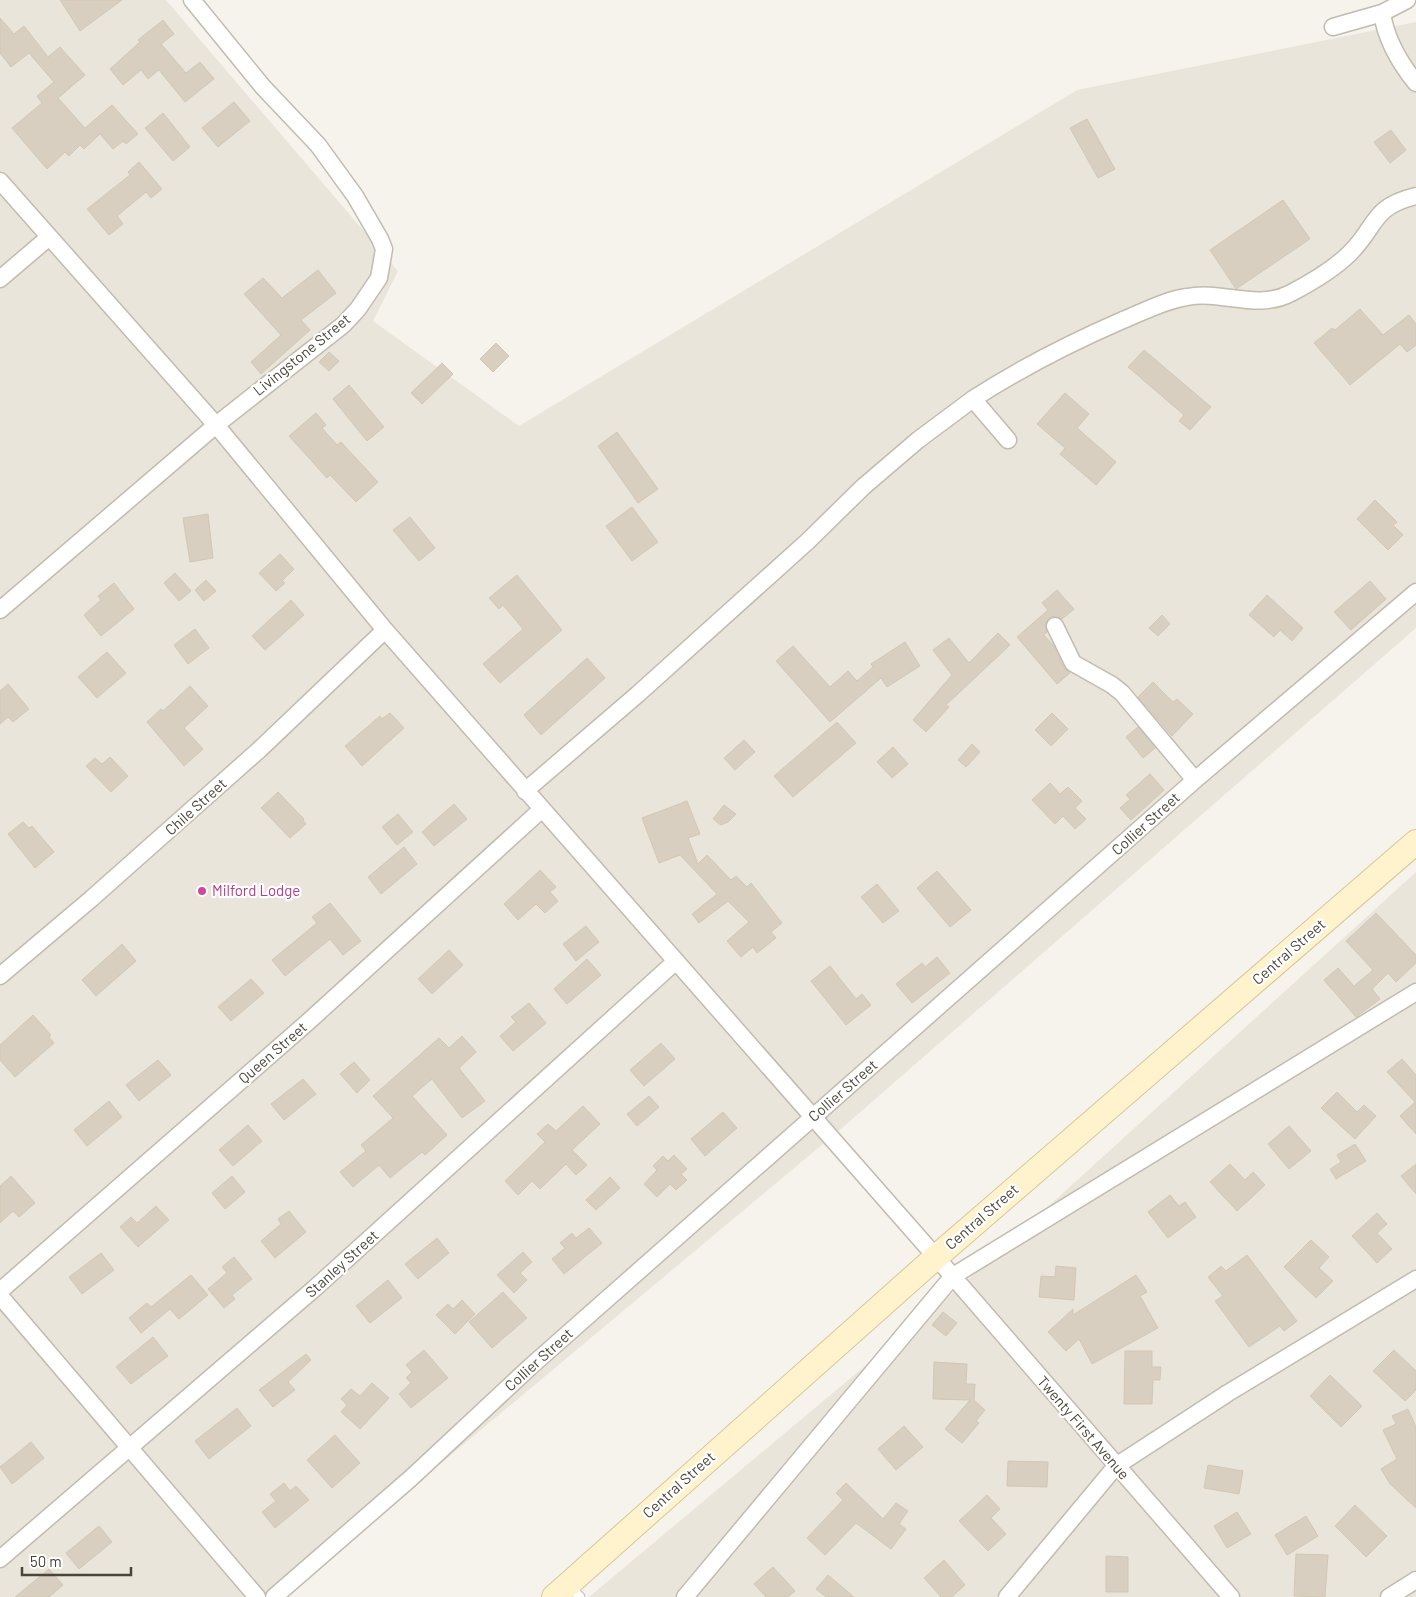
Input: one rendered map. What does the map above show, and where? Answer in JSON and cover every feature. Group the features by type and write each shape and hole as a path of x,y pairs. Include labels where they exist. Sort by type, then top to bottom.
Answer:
{"main road":[{"name":"Central Street","path":"567,1593 936,1257 1416,842"}],"street":[{"name":"Livingstone Street","path":"0,610 216,425 344,325 358,309 379,278 384,249 355,196 318,145 263,87 192,0"},
{"path":"1333,26 1382,13 1407,0"},
{"path":"1382,13 1389,40 1403,66 1416,83"},
{"name":"Twenty First Avenue","path":"0,181 48,238 216,425 384,630 936,1257 1231,1597"},
{"path":"525,791 638,694 808,541 863,487 918,440 973,399 1012,373 1069,344 1155,307 1188,296 1254,302 1273,300 1290,294 1335,268 1352,251 1376,216 1385,207 1416,196"},
{"path":"0,279 48,238"},
{"path":"973,399 1008,440"},
{"name":"Collier Street","path":"274,1597 411,1478 530,1367 812,1117 1195,780 1416,592"},
{"path":"1056,626 1073,663 1112,685 1122,693 1195,780"},
{"name":"Chile Street","path":"0,976 91,899 259,750 384,630"},
{"name":"Queen Street","path":"0,1290 309,1021 542,810"},
{"name":"Stanley Street","path":"0,1559 315,1288 676,961"},
{"path":"685,1597 952,1276 1416,992"},
{"path":"1007,1597 1116,1466 1228,1392 1416,1279"},
{"path":"0,1296 257,1597"},
{"path":"1388,1597 1416,1580"}],"shaded area":[{"path":"0,0 166,0 398,271 373,321 519,426 1077,90 1416,22 1416,628 842,1128 281,1597 0,1597"},
{"path":"1416,872 1416,1597 589,1597 963,1284"}],"building":[{"path":"60,0 122,0 80,31"},
{"path":"0,18 14,34 24,26 48,57 60,47 85,75 58,98 85,128 112,105 138,134 126,144 123,141 113,149 100,134 84,149 80,145 69,156 65,152 47,169 12,128 42,103 37,96 54,82 29,53 11,67 0,53"},
{"path":"163,20 174,34 161,44 186,73 200,62 214,79 185,102 159,70 148,79 141,70 123,85 110,69 140,42 138,40"},
{"path":"234,102 250,121 218,147 202,128"},
{"path":"163,113 190,147 173,161 145,128"},
{"path":"1087,119 1115,169 1098,178 1070,128"},
{"path":"1391,130 1406,150 1390,163 1374,142"},
{"path":"139,162 162,189 151,198 146,192 117,216 123,224 109,235 87,209 130,175 128,172"},
{"path":"1283,200 1310,239 1236,289 1210,250"},
{"path":"318,270 336,293 301,320 310,330 261,374 251,362 281,335 244,294 263,278 282,298"},
{"path":"1360,309 1383,335 1409,315 1416,324 1416,345 1407,352 1400,344 1350,385 1314,343 1332,328 1335,330"},
{"path":"496,343 509,356 493,372 480,359"},
{"path":"1144,350 1211,407 1190,430 1179,421 1184,415 1128,367"},
{"path":"329,352 339,361 329,371 319,362"},
{"path":"442,363 453,374 422,404 411,393"},
{"path":"349,385 384,427 367,441 333,399"},
{"path":"1065,393 1089,414 1077,428 1116,462 1096,485 1060,454 1065,448 1037,424"},
{"path":"316,413 326,425 322,428 337,445 341,442 378,482 356,502 330,475 327,478 289,436"},
{"path":"617,432 658,489 638,503 598,446"},
{"path":"1375,500 1397,522 1393,525 1403,535 1388,550 1357,519"},
{"path":"632,507 658,542 632,561 606,526"},
{"path":"208,514 213,558 190,562 183,518"},
{"path":"410,517 435,548 419,561 393,530"},
{"path":"280,554 294,569 282,581 285,583 276,591 259,573"},
{"path":"175,573 191,591 179,601 164,583"},
{"path":"517,575 562,630 500,683 483,664 523,629 503,605 499,609 489,598"},
{"path":"206,580 216,591 204,601 195,590"},
{"path":"1370,581 1386,599 1351,630 1334,612"},
{"path":"114,583 134,609 101,636 84,615 101,600 98,596"},
{"path":"1057,590 1074,609 1062,619 1056,616 1050,617 1045,625 1047,632 1044,635 1053,645 1064,668 1070,673 1057,684 1017,637 1048,610 1042,603"},
{"path":"1267,595 1303,628 1292,641 1280,630 1274,637 1249,615"},
{"path":"291,600 304,615 265,650 252,636"},
{"path":"1162,615 1170,624 1158,636 1149,628"},
{"path":"195,629 209,648 188,664 174,645"},
{"path":"998,633 1010,645 946,705 949,707 926,732 913,720 952,675 933,650 949,638 969,663"},
{"path":"905,642 920,666 887,687 881,678 830,722 776,661 793,646 830,687 848,671 857,681 873,667 871,664"},
{"path":"107,652 126,673 97,698 78,677"},
{"path":"587,658 605,678 541,735 524,715"},
{"path":"1153,682 1173,702 1177,699 1193,714 1172,736 1138,697"},
{"path":"8,684 29,709 13,722 8,717 0,724 0,691"},
{"path":"190,686 208,706 184,728 203,749 184,766 147,722 161,709 163,711"},
{"path":"390,713 404,728 362,766 345,746 380,716 382,719"},
{"path":"1052,713 1068,729 1051,746 1035,730"},
{"path":"837,722 856,743 793,797 774,776"},
{"path":"1138,727 1155,748 1143,758 1126,737"},
{"path":"744,740 755,752 735,770 724,758"},
{"path":"972,744 980,752 966,767 958,760"},
{"path":"893,747 908,764 892,778 877,762"},
{"path":"110,757 128,776 111,792 86,766 95,758 102,764"},
{"path":"1150,774 1164,790 1131,820 1120,808 1130,799 1126,795"},
{"path":"1050,783 1060,794 1068,787 1082,801 1075,808 1086,819 1075,829 1063,816 1055,824 1032,800"},
{"path":"278,792 304,819 306,824 290,838 261,808"},
{"path":"687,801 700,834 688,838 698,864 707,855 731,880 736,876 747,887 751,883 782,923 771,932 776,938 757,953 753,947 741,957 727,941 749,922 728,901 699,923 692,914 717,894 680,855 659,863 642,818"},
{"path":"454,804 467,819 434,846 422,832"},
{"path":"724,805 736,814 728,822 721,825 713,819"},
{"path":"398,814 413,832 397,845 382,827"},
{"path":"23,822 29,828 32,826 54,852 35,868 8,834"},
{"path":"404,847 417,864 381,894 368,877"},
{"path":"540,870 556,887 550,892 558,901 545,913 536,904 518,920 504,904"},
{"path":"937,871 971,910 950,927 917,888"},
{"path":"877,884 899,911 883,923 861,897"},
{"path":"330,903 361,941 343,955 330,939 285,976 272,960 317,923 312,917"},
{"path":"1376,913 1416,955 1416,963 1396,982 1388,973 1372,989 1380,999 1356,1017 1324,980 1338,968 1354,986 1373,970 1346,941"},
{"path":"586,926 599,942 576,961 563,944"},
{"path":"122,944 136,961 96,996 82,980"},
{"path":"449,950 463,965 432,994 418,979"},
{"path":"937,957 950,973 912,1003 896,984 922,963 925,967"},
{"path":"587,959 601,975 567,1004 554,989"},
{"path":"830,966 856,999 862,994 871,1005 846,1025 811,981"},
{"path":"251,979 264,993 231,1021 218,1007"},
{"path":"529,1003 546,1023 513,1051 500,1036 516,1022 511,1017"},
{"path":"33,1015 51,1035 49,1037 54,1043 15,1077 0,1060 0,1045"},
{"path":"462,1036 476,1052 459,1068 485,1101 462,1118 432,1079 412,1096 447,1135 425,1155 422,1152 390,1178 379,1165 353,1187 340,1172 366,1151 361,1145 393,1118 373,1096 439,1038 449,1048"},
{"path":"661,1043 675,1059 644,1086 630,1070"},
{"path":"1402,1059 1416,1075 1416,1134 1400,1116 1415,1102 1387,1072"},
{"path":"158,1060 171,1075 139,1101 126,1085"},
{"path":"354,1062 370,1080 357,1093 340,1074"},
{"path":"303,1079 316,1094 284,1120 271,1104"},
{"path":"1337,1092 1357,1112 1364,1105 1376,1116 1355,1139 1321,1108"},
{"path":"649,1096 659,1107 637,1126 627,1114"},
{"path":"109,1101 122,1117 87,1146 74,1130"},
{"path":"583,1106 600,1124 572,1150 587,1165 576,1175 566,1164 540,1189 532,1181 518,1195 505,1181 545,1142 537,1134 548,1124 556,1131"},
{"path":"723,1112 737,1128 705,1156 691,1139"},
{"path":"248,1125 262,1141 233,1166 219,1150"},
{"path":"1289,1126 1311,1151 1289,1169 1268,1144"},
{"path":"1355,1144 1366,1161 1336,1179 1330,1169 1341,1162 1337,1155"},
{"path":"674,1155 687,1169 681,1174 687,1180 676,1190 670,1184 657,1197 644,1184 657,1170 653,1166 663,1156 668,1161"},
{"path":"1230,1164 1245,1180 1253,1172 1265,1185 1237,1211 1210,1182"},
{"path":"1416,1164 1416,1194 1401,1176"},
{"path":"11,1176 35,1203 19,1217 13,1211 0,1223 0,1186"},
{"path":"232,1176 245,1192 225,1209 212,1193"},
{"path":"610,1177 620,1188 596,1210 586,1200"},
{"path":"1170,1195 1179,1206 1185,1202 1196,1217 1168,1238 1148,1212"},
{"path":"156,1206 169,1220 138,1247 120,1227 131,1217 137,1223"},
{"path":"289,1211 306,1232 275,1258 261,1241 281,1224 278,1219"},
{"path":"1377,1213 1387,1224 1377,1233 1392,1249 1377,1263 1352,1236"},
{"path":"589,1228 602,1243 564,1274 552,1259 565,1248 560,1243 572,1233 576,1238"},
{"path":"437,1238 449,1253 418,1279 405,1264"},
{"path":"1311,1240 1329,1257 1319,1268 1333,1281 1316,1298 1284,1267"},
{"path":"523,1252 532,1262 520,1273 527,1280 514,1293 497,1275"},
{"path":"101,1253 114,1270 82,1294 69,1277"},
{"path":"1247,1255 1297,1321 1284,1331 1280,1326 1249,1347 1215,1301 1223,1296 1208,1277 1221,1266 1226,1271"},
{"path":"234,1257 252,1279 232,1295 235,1299 224,1308 208,1289 227,1273 222,1267"},
{"path":"1056,1266 1076,1268 1074,1300 1039,1297 1041,1276 1055,1277"},
{"path":"191,1275 208,1295 179,1319 170,1309 141,1333 129,1318 147,1303 151,1307"},
{"path":"1136,1275 1147,1292 1140,1296 1158,1328 1092,1364 1079,1339 1066,1351 1048,1332 1073,1309 1073,1315"},
{"path":"388,1280 402,1298 370,1323 356,1306"},
{"path":"503,1292 527,1318 492,1348 469,1322"},
{"path":"462,1300 475,1314 455,1334 436,1315 448,1304 453,1309"},
{"path":"943,1312 957,1323 946,1336 932,1325"},
{"path":"153,1337 168,1356 131,1384 116,1367"},
{"path":"424,1350 448,1378 411,1408 399,1394 411,1383 406,1378 412,1372 406,1365"},
{"path":"1394,1350 1416,1371 1416,1390 1405,1401 1373,1371"},
{"path":"1125,1351 1152,1351 1152,1367 1161,1367 1160,1380 1153,1380 1152,1404 1124,1404"},
{"path":"306,1354 311,1360 288,1382 295,1390 273,1407 259,1390"},
{"path":"934,1362 967,1364 966,1384 975,1384 974,1400 985,1410 976,1421 979,1423 962,1443 945,1429 970,1400 933,1399"},
{"path":"1330,1375 1362,1406 1341,1427 1310,1396"},
{"path":"372,1383 389,1398 360,1429 341,1412 347,1405 341,1399 351,1389 360,1396"},
{"path":"237,1408 251,1426 209,1459 195,1441"},
{"path":"1408,1409 1416,1427 1416,1508 1390,1484 1381,1469 1397,1459 1383,1430 1396,1424 1392,1416"},
{"path":"904,1426 923,1447 896,1470 878,1449"},
{"path":"335,1435 360,1463 332,1488 307,1460"},
{"path":"31,1442 44,1458 12,1484 0,1467"},
{"path":"1008,1461 1048,1462 1047,1487 1007,1486"},
{"path":"1208,1465 1243,1471 1239,1494 1204,1488"},
{"path":"284,1483 290,1491 296,1486 309,1500 275,1528 262,1512 276,1501 270,1494"},
{"path":"846,1483 883,1519 896,1503 908,1511 899,1524 906,1529 891,1549 856,1523 825,1555 807,1538 843,1500 836,1493"},
{"path":"987,1495 1000,1509 991,1518 1006,1534 988,1551 959,1521"},
{"path":"1355,1505 1387,1536 1366,1557 1335,1526"},
{"path":"1237,1512 1251,1534 1227,1548 1214,1526"},
{"path":"1306,1516 1318,1536 1287,1555 1275,1535"},
{"path":"99,1526 112,1542 79,1569 66,1553"},
{"path":"1296,1554 1328,1555 1325,1597 1294,1596"},
{"path":"1106,1556 1128,1557 1128,1592 1106,1592"},
{"path":"944,1560 965,1585 952,1597 941,1597 924,1578"},
{"path":"773,1567 795,1591 788,1597 766,1597 754,1584"},
{"path":"49,1569 63,1585 49,1597 15,1597"},
{"path":"828,1575 854,1597 826,1597 816,1589"}],"place":[{"name":"Milford Lodge","path":"202,891"}]}
